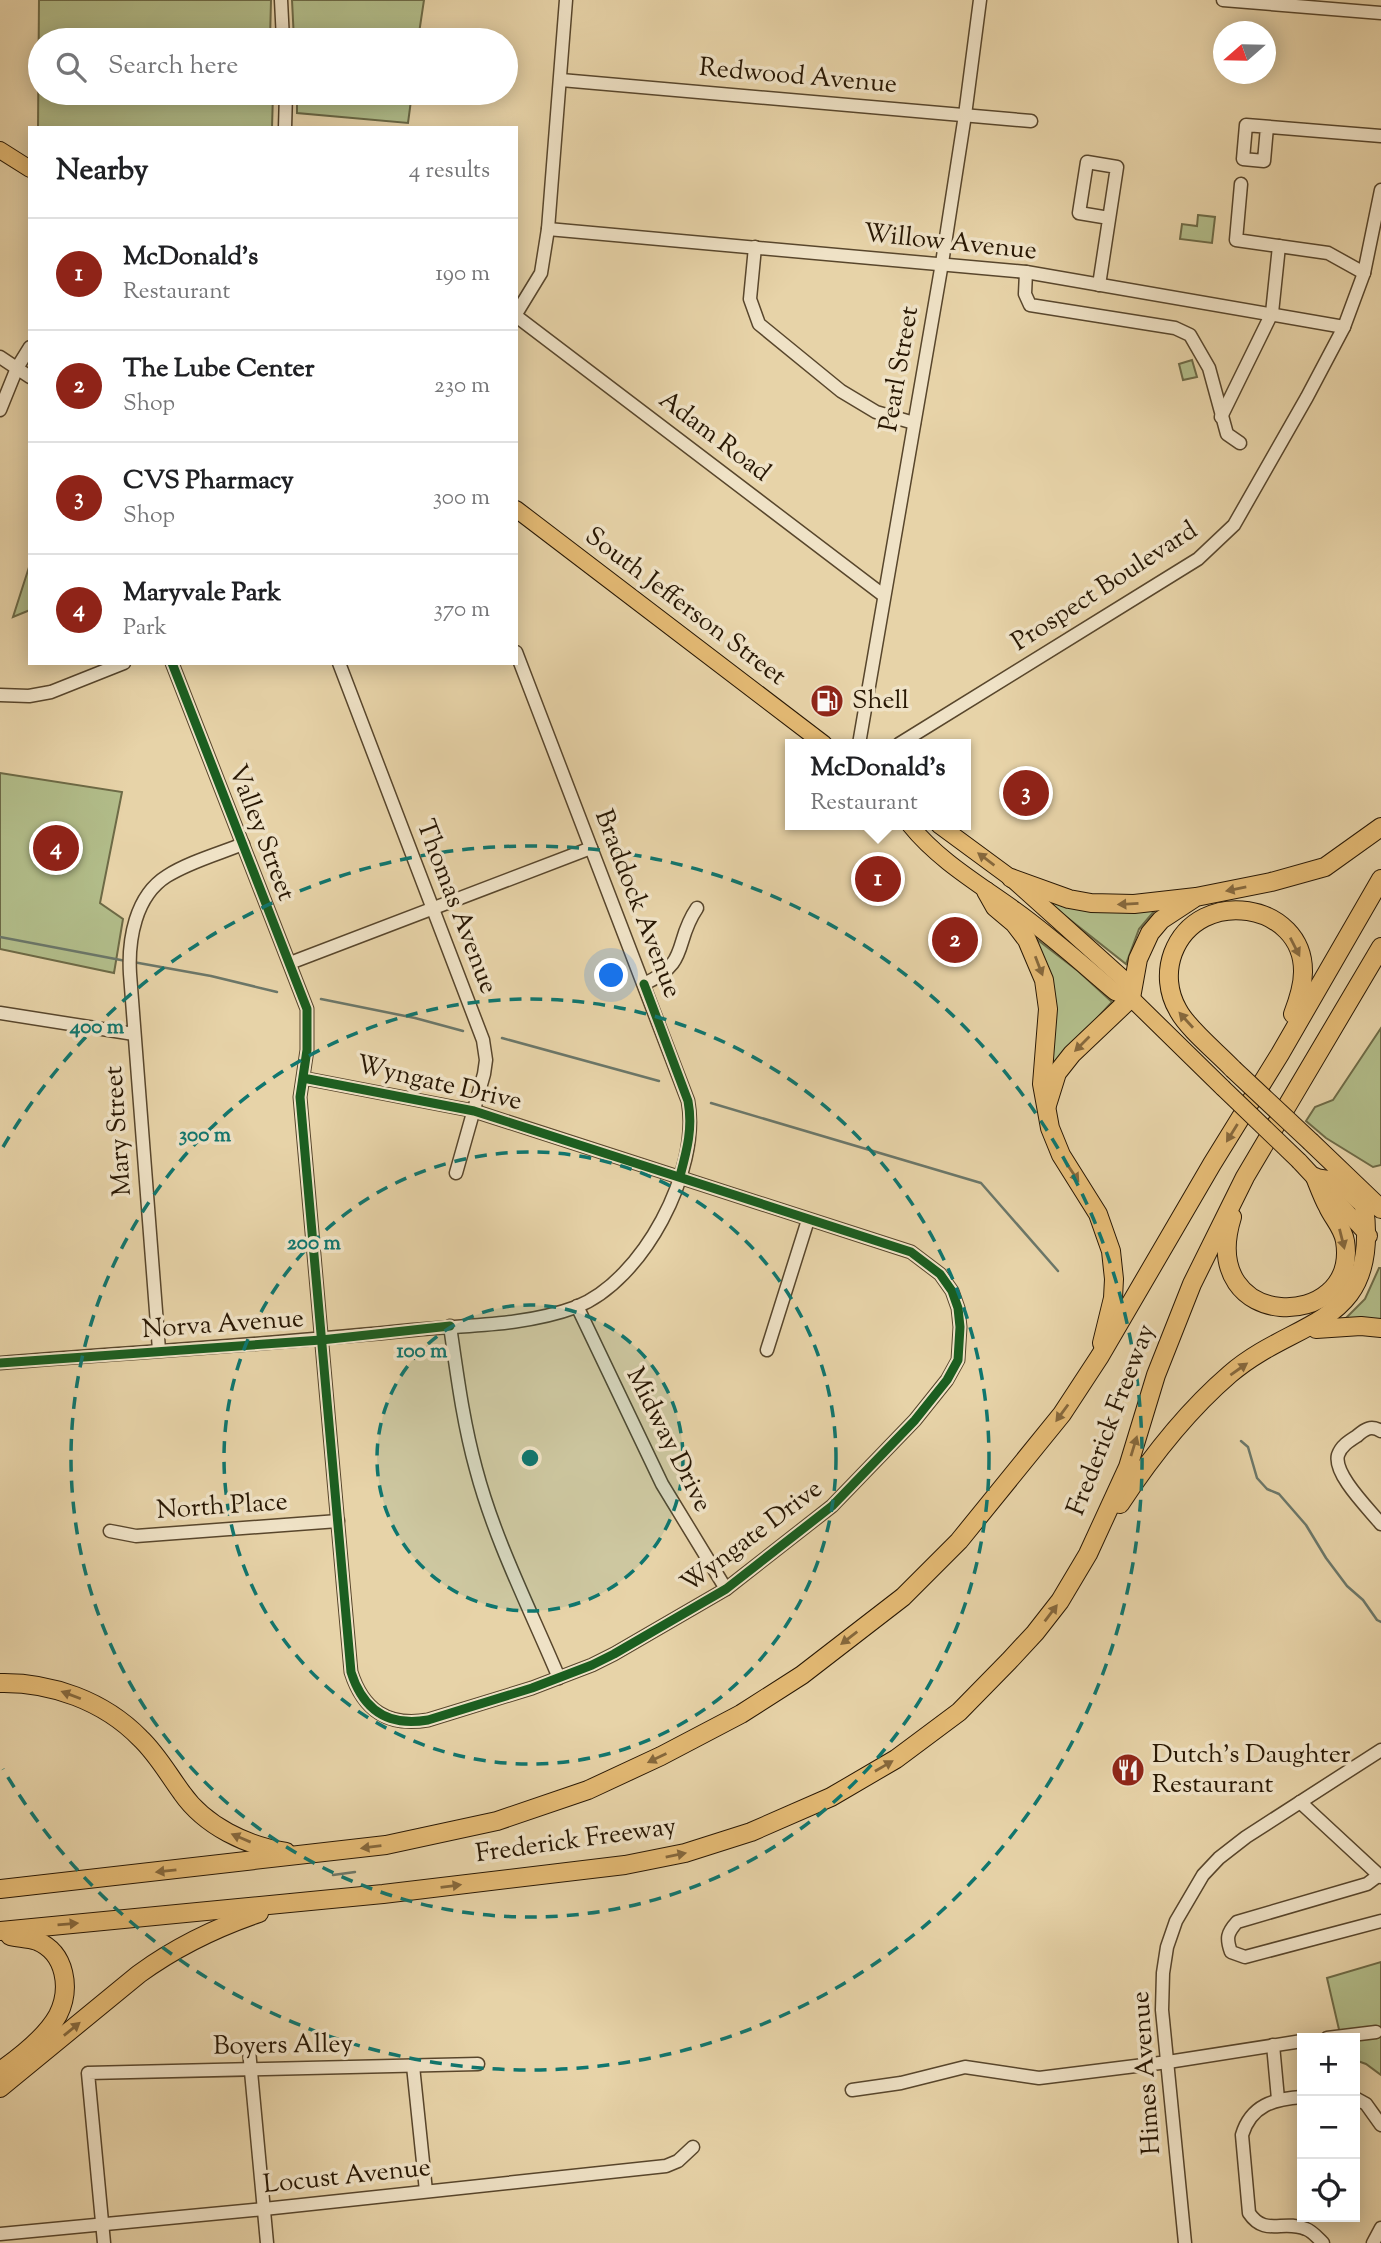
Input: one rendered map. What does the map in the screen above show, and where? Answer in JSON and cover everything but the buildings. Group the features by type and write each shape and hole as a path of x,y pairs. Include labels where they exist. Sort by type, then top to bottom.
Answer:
{"highway":[{"path":"1011,878 1069,899 1091,903 1134,904 1196,897 1271,882 1325,867 1381,827"},
{"name":"Frederick Freeway","path":"0,1889 386,1845 465,1830 528,1812 588,1790 741,1714 802,1675 903,1597 959,1541 1062,1414 1100,1356 1381,879"},
{"path":"986,891 995,907 1014,923 1027,940 1044,979 1048,1010 1042,1084 1046,1111 1061,1155 1098,1214 1111,1251 1113,1298 1100,1356"},
{"path":"1046,1111 1058,1073 1072,1054 1131,998 1138,959 1150,933 1161,920 1196,897"},
{"path":"1280,1054 1300,996 1303,972 1298,950 1285,930 1266,916 1244,910 1221,911 1199,920 1182,936 1172,957 1169,980 1171,995 1180,1015 1311,1142 1372,1207 1381,1221"},
{"name":"Frederick Freeway","path":"0,1933 383,1894 625,1865 685,1853 751,1832 831,1797 896,1759 959,1712 1035,1633 1060,1601 1088,1554 1128,1467 1156,1375 1192,1284 1245,1177 1381,947"},
{"path":"1245,1177 1227,1240 1229,1266 1241,1288 1251,1297 1286,1309 1311,1303 1322,1297 1331,1288 1343,1265 1345,1253 1342,1233 1328,1209 1315,1177"},
{"path":"1088,1554 1131,1488 1171,1434 1232,1373 1265,1352 1348,1308 1356,1299 1364,1288 1372,1266 1376,1243 1370,1224 1372,1207"},
{"path":"1303,1333 1335,1328 1381,1328"},
{"path":"0,1683 61,1690 96,1706 140,1737 165,1766 182,1794 199,1813 213,1823 231,1834 267,1849 307,1855"},
{"path":"0,2088 139,1973 195,1939 258,1913 283,1907 383,1894"},
{"path":"0,1933 45,1945 61,1964 65,1988 57,2017 37,2040 0,2071"}],"main road":[{"path":"0,150 28,168"},
{"name":"South Jefferson Street","path":"518,511 817,739"},
{"path":"915,830 922,839 986,891 1015,910 1115,992 1131,998 1299,1161 1376,1243"},
{"path":"946,830 1011,878 1128,983 1131,998"},
{"path":"1315,1177 1335,1180 1372,1207"}],"street":[{"path":"282,0 283,28"},
{"path":"518,312 541,273 548,229 566,0"},
{"name":"Pearl Street","path":"860,739 942,263 980,0"},
{"path":"1223,0 1381,13"},
{"name":"Redwood Avenue","path":"561,80 1031,121"},
{"path":"285,126 286,105"},
{"path":"1267,127 1381,136"},
{"path":"1099,285 1117,167 1087,162 1079,213 1109,218"},
{"path":"1241,184 1236,240 1328,253 1364,273"},
{"name":"Prospect Boulevard","path":"907,739 1198,559 1234,525 1344,327 1364,273 1381,190"},
{"name":"Willow Avenue","path":"548,229 1027,272 1344,327"},
{"path":"1221,416 1272,313 1279,246"},
{"path":"755,247 750,299 759,324 841,391 876,412 914,423"},
{"path":"1027,272 1025,294 1030,305 1175,328 1190,335 1209,368 1227,434 1240,443"},
{"name":"Adam Road","path":"518,317 883,595"},
{"path":"0,410 17,368 28,350"},
{"path":"0,357 28,376"},
{"name":"Braddock Avenue","path":"518,657 688,1101 691,1134 680,1176"},
{"path":"0,695 29,696 51,692 119,665"},
{"name":"Valley Street","path":"173,665 290,963 308,1018"},
{"name":"Thomas Avenue","path":"340,665 483,1040 486,1060 484,1074 456,1173"},
{"name":"Mary Street","path":"159,1350 129,953 134,927 146,898 157,883 168,875 243,844"},
{"path":"290,963 592,848"},
{"path":"643,984 657,978 671,967 680,950 688,923 697,908"},
{"path":"0,1013 135,1034"},
{"name":"Wyngate Drive","path":"303,1078 474,1111 911,1252 940,1274 952,1291 958,1308 958,1360 947,1380 915,1420 832,1506 726,1589 614,1654 559,1678 494,1701 413,1723 399,1721 373,1709 363,1701 351,1672 300,1097 308,1018"},
{"name":"Norva Avenue","path":"0,1363 321,1340 537,1318 577,1306 623,1274 648,1246 660,1225 680,1176"},
{"path":"767,1350 808,1220"},
{"name":"Midway Drive","path":"577,1306 656,1472 681,1518 726,1589"},
{"path":"450,1326 464,1418 476,1471 494,1522 559,1678"},
{"path":"1381,1431 1375,1427 1367,1428 1343,1446 1338,1454 1337,1464 1342,1476 1381,1524"},
{"name":"North Place","path":"110,1531 136,1536 338,1521"},
{"name":"Himes Avenue","path":"1185,2243 1163,2010 1163,1973 1167,1947 1176,1921 1203,1875 1219,1858 1246,1837 1381,1750"},
{"path":"1300,1802 1380,1876 1367,1884 1237,1922 1228,1932 1227,1942 1231,1952 1245,1957 1381,1921"},
{"path":"1360,2034 1376,2032"},
{"path":"852,2090 901,2083 965,2067 1039,2078 1297,2043"},
{"path":"1273,2045 1278,2099"},
{"path":"249,2050 267,2243"},
{"name":"Boyers Alley","path":"103,2224 88,2073 478,2064"},
{"path":"413,2066 426,2191"},
{"path":"1297,2097 1278,2099 1251,2116 1245,2124 1242,2135 1250,2213 1263,2227 1287,2225 1306,2229 1323,2243"},
{"path":"1360,2101 1381,2125"},
{"name":"Locust Avenue","path":"0,2234 666,2166 678,2161 693,2147"},
{"path":"103,2224 104,2243"},
{"path":"1373,2243 1381,2228"}],"green space":[{"path":"39,0 271,0 270,28 39,28"},
{"path":"292,0 424,0 420,28 293,28"},
{"path":"38,105 273,105 272,126 38,126"},
{"path":"297,105 410,105 408,123 297,113"},
{"path":"1198,215 1215,217 1212,243 1180,239 1182,224 1197,226"},
{"path":"1192,360 1197,377 1183,380 1179,364"},
{"path":"28,570 28,611 13,617"},
{"path":"0,773 122,792 100,903 123,919 114,973 0,949"},
{"path":"1045,900 1156,909 1139,929 1126,964"},
{"path":"1030,934 1078,971 1112,1002 1059,1059 1052,1071 1051,1046"},
{"path":"1381,1028 1381,1165 1373,1167 1326,1138 1306,1121 1315,1107 1333,1100"},
{"path":"1379,1268 1381,1325 1343,1321 1365,1299"},
{"path":"1381,1962 1381,2075 1360,2062 1360,2033 1340,2033 1327,1978"}],"waterway":[{"path":"0,937 126,961"},
{"path":"133,962 211,976 277,992"},
{"path":"321,999 415,1018 463,1031"},
{"path":"502,1038 659,1081"},
{"path":"711,1103 981,1183 1058,1271"},
{"path":"1241,1441 1248,1447 1257,1478 1267,1489 1279,1494 1306,1525 1347,1586 1381,1622"},
{"path":"333,1875 355,1872"}],"cycle path":[{"path":"173,665 307,1009 307,1050 300,1097 351,1672 362,1697 370,1706 389,1718 414,1722 532,1688 614,1654 726,1589 832,1506 915,1420 947,1380 958,1360 960,1327 958,1308 952,1291 940,1274 911,1252 474,1111 303,1078"},
{"path":"644,984 688,1101 690,1130 680,1176"},
{"path":"0,1363 321,1340 450,1326"}],"place":[{"name":"Shell","path":"827,701"},
{"name":"CVS Pharmacy","path":"1026,793"},
{"name":"Maryvale Park","path":"56,848"},
{"name":"McDonald's","path":"878,879"},
{"name":"The Lube Center","path":"955,940"},
{"name":"Dutch's Daughter Restaurant","path":"1128,1770"}]}
